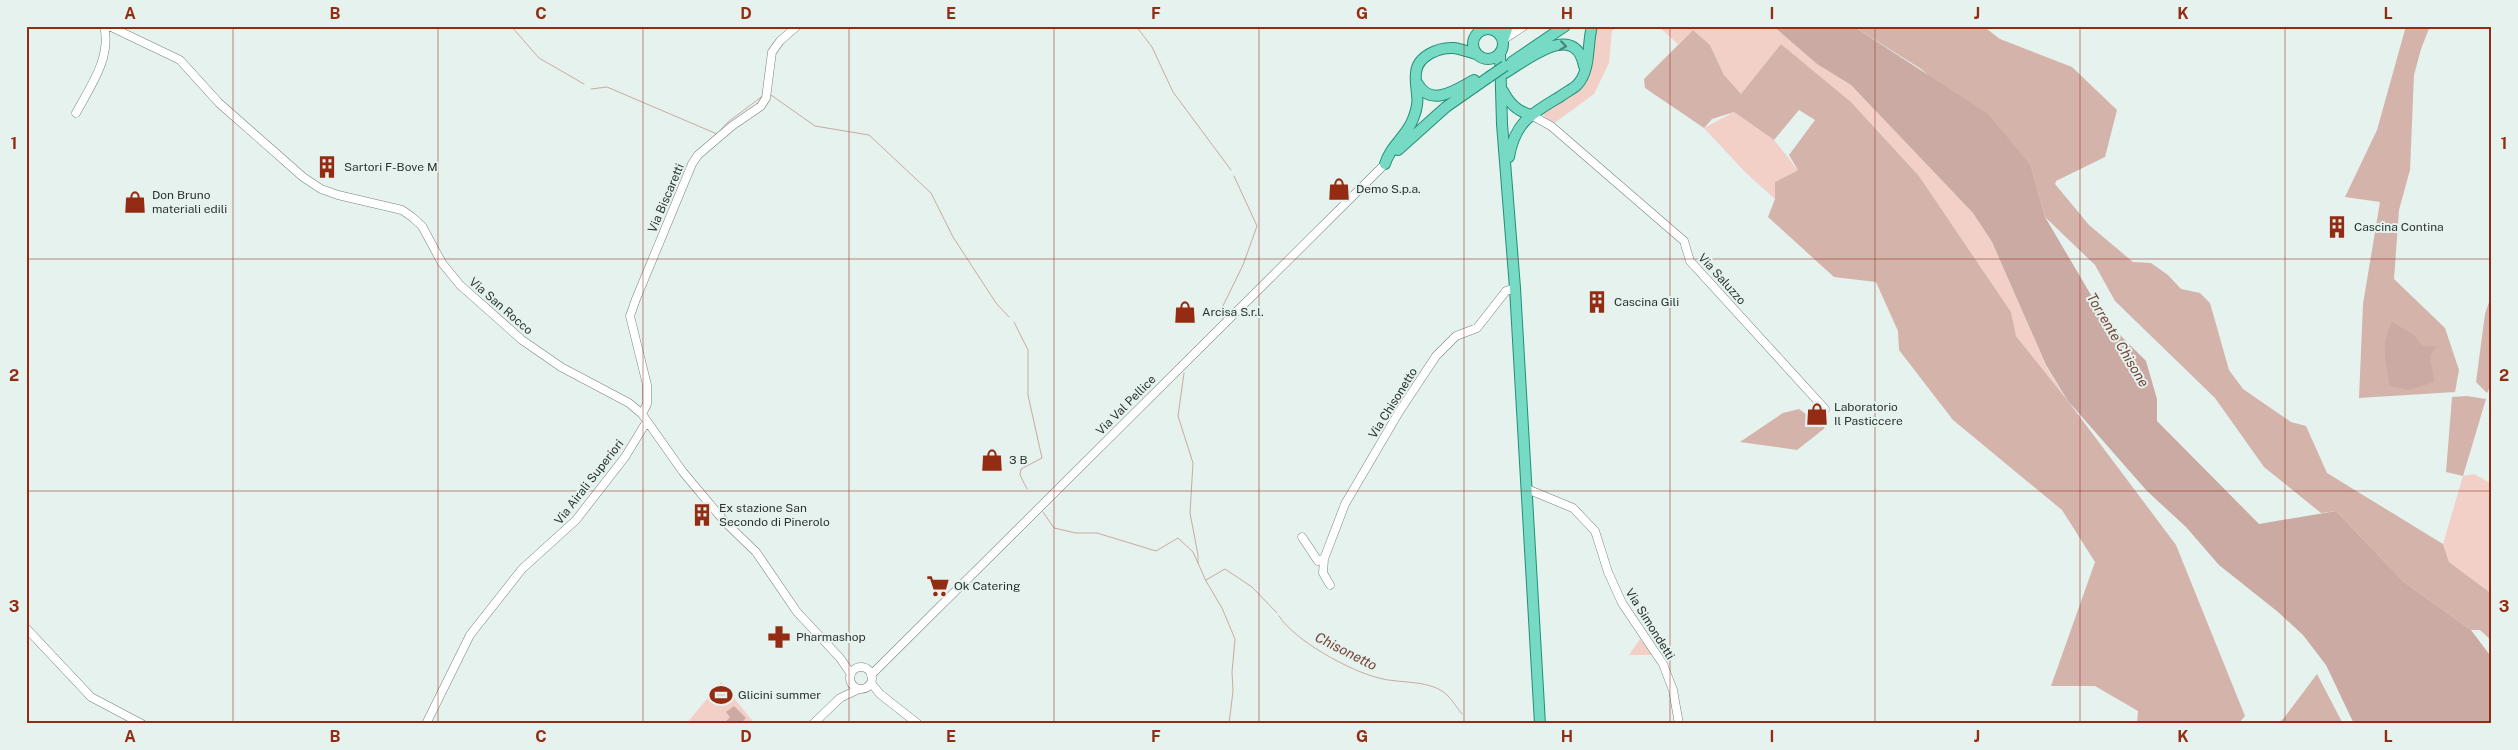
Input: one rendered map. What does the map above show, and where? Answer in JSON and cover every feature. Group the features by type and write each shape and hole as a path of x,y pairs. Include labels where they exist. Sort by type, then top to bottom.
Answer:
{"main road":[{"path":"1503,40 1508,26"},
{"path":"1385,164 1446,107 1503,66 1565,26"},
{"path":"1502,124 1508,118 1527,114 1577,85 1585,69 1592,26"},
{"path":"1385,164 1387,156 1413,120 1418,105 1416,72 1419,63 1428,54 1454,48 1477,32 1495,28 1504,45 1502,124 1515,288 1540,724"},
{"path":"1477,32 1473,46 1481,57 1491,59 1503,66"},
{"path":"1454,48 1503,66 1555,44 1571,46 1578,50 1585,69"},
{"path":"1416,80 1421,89 1428,95 1439,97 1489,77"},
{"path":"1502,90 1508,101 1527,114"},
{"path":"1508,193 1508,160 1511,143 1527,114"},
{"path":"1502,124 1513,127 1519,126"}],"street":[{"path":"76,113 104,56 106,44 104,26"},
{"name":"Via San Rocco","path":"109,26 180,60 220,103 303,177 321,189 338,196 402,210 412,217 422,226 442,264 460,285 522,340 561,367 629,403 645,418 683,472 717,513 756,552 797,612 840,658 854,686 861,689"},
{"name":"Via Biscaretti","path":"645,418 647,385 630,316 636,298 692,164 698,155 732,126 761,106 766,98 772,52 780,41 797,26"},
{"path":"1503,40 1524,26"},
{"name":"Via Saluzzo","path":"1527,114 1551,126 1684,241 1690,262 1825,409"},
{"name":"Via Val Pellice","path":"840,698 861,689 883,662 1385,164"},
{"name":"Via Chisonetto","path":"1324,559 1345,504 1399,412 1436,356 1456,336 1477,328 1506,291 1515,288"},
{"name":"Via Airali Superiori","path":"426,724 470,635 522,569 576,520 625,457 645,418"},
{"name":"Via Simondetti","path":"1527,489 1573,508 1595,531 1608,572 1622,603 1663,664 1673,690 1679,724"},
{"path":"1302,537 1318,561 1324,559 1323,573 1330,585"},
{"path":"26,628 91,697 142,724"},
{"name":"Via San Rocco","path":"840,658 862,668"},
{"path":"813,724 840,698 851,677 862,668 883,662"},
{"path":"862,668 880,694 918,724"},
{"path":"861,689 880,694"}],"shaded area":[{"path":"1598,26 1618,26 1612,31 1609,63 1594,94 1553,124 1541,113 1568,97 1583,85 1592,68 1594,37"},
{"path":"1658,26 1773,26 1817,64 1851,85 1973,213 1992,242 2047,368 2068,401 2016,336 2011,312 1919,176 1851,102 1781,44 1741,95 1724,75 1710,45 1693,30 1678,44"},
{"path":"1853,26 1983,26 2000,39 2072,67 2117,110 2105,157 2056,181 2055,184 2089,225 2133,262 2151,263 2168,275 2181,289 2200,293 2210,303 2229,370 2243,389 2291,422 2306,426 2327,473 2443,544 2449,562 2492,594 2492,641 2480,630 2471,630 2404,582 2336,511 2321,513 2264,467 2215,398 2115,301 2095,265 2045,217 2031,166 1921,69"},
{"path":"2406,26 2430,26 2414,75 2410,170 2399,210 2394,279 2445,328 2459,370 2455,392 2359,398 2363,304 2380,202 2345,197 2377,130"},
{"path":"1693,30 1710,45 1724,75 1741,94 1781,44 1851,102 1919,176 2011,312 2016,336 2068,401 2176,545 2245,716 2238,724 2137,724 2138,711 2095,686 2051,686 2095,562 2062,510 1953,420 1899,350 1898,331 1876,282 1834,277 1768,217 1775,199 1775,182 1798,170 1789,155 1815,120 1799,110 1774,140 1734,112 1712,119 1704,128 1645,88 1644,79"},
{"path":"1734,112 1774,140 1798,170 1775,182 1775,199 1746,173 1704,128"},
{"path":"2492,293 2492,382 2487,393 2476,382 2485,314"},
{"path":"2467,396 2486,399 2463,476 2446,472 2452,397"},
{"path":"1799,409 1825,428 1797,450 1740,442 1783,413"},
{"path":"2474,474 2492,484 2492,594 2449,562 2443,544 2463,476"},
{"path":"1640,639 1653,655 1629,655"},
{"path":"2317,674 2343,724 2277,724 2284,718"},
{"name":"Glicini summer","path":"721,682 755,724 686,724"}],"water":[{"name":"Torrente Chisone","path":"1773,26 1853,26 1988,114 2031,166 2045,217 2107,322 2146,361 2157,399 2157,421 2259,524 2336,511 2404,582 2471,630 2492,658 2492,724 2354,724 2326,665 2303,635 2278,612 2219,565 2186,527 2147,491 2068,401 2046,365 1992,242 1973,213 1851,85 1817,64"},
{"path":"2392,322 2414,335 2422,346 2437,346 2430,356 2434,382 2409,390 2390,386 2385,346 2388,330"},
{"path":"734,706 746,718 740,724 724,724 730,717 726,712"}],"waterway":[{"path":"511,26 539,58 584,84"},
{"path":"1136,26 1152,47 1173,92 1231,170"},
{"path":"591,89 607,87 717,134 728,122 764,95"},
{"path":"771,95 815,126 869,135 931,193 953,237 996,303 1009,317"},
{"path":"1218,316 1243,265 1257,226 1234,176"},
{"path":"1014,322 1028,350 1028,395 1042,458 1021,469 1020,475 1027,489"},
{"path":"1184,373 1178,416 1193,463 1190,513 1198,563"},
{"name":"Chisonetto","path":"1043,512 1054,528 1076,533 1097,533 1156,551 1178,538 1193,552 1206,581 1222,608 1235,639 1232,672 1233,691 1229,724"},
{"name":"Chisonetto","path":"1206,580 1225,569 1252,587 1277,613"},
{"name":"Chisonetto","path":"1279,616 1297,635 1324,654 1353,669 1379,678 1425,684 1433,687 1448,696 1462,714"}],"place":[{"name":"Sartori F-Bove M","path":"327,167"},
{"name":"Demo S.p.a.","path":"1339,189"},
{"name":"Don Bruno materiali edili","path":"135,202"},
{"name":"Cascina Contina","path":"2337,227"},
{"name":"Cascina Gili","path":"1597,302"},
{"name":"Arcisa S.r.l.","path":"1185,312"},
{"name":"Laboratorio Il Pasticcere","path":"1817,414"},
{"name":"3 B","path":"992,460"},
{"name":"Ex stazione San Secondo di Pinerolo","path":"702,515"},
{"name":"Ok Catering","path":"938,586"},
{"name":"Pharmashop","path":"779,637"},
{"name":"Glicini summer","path":"721,695"}]}
